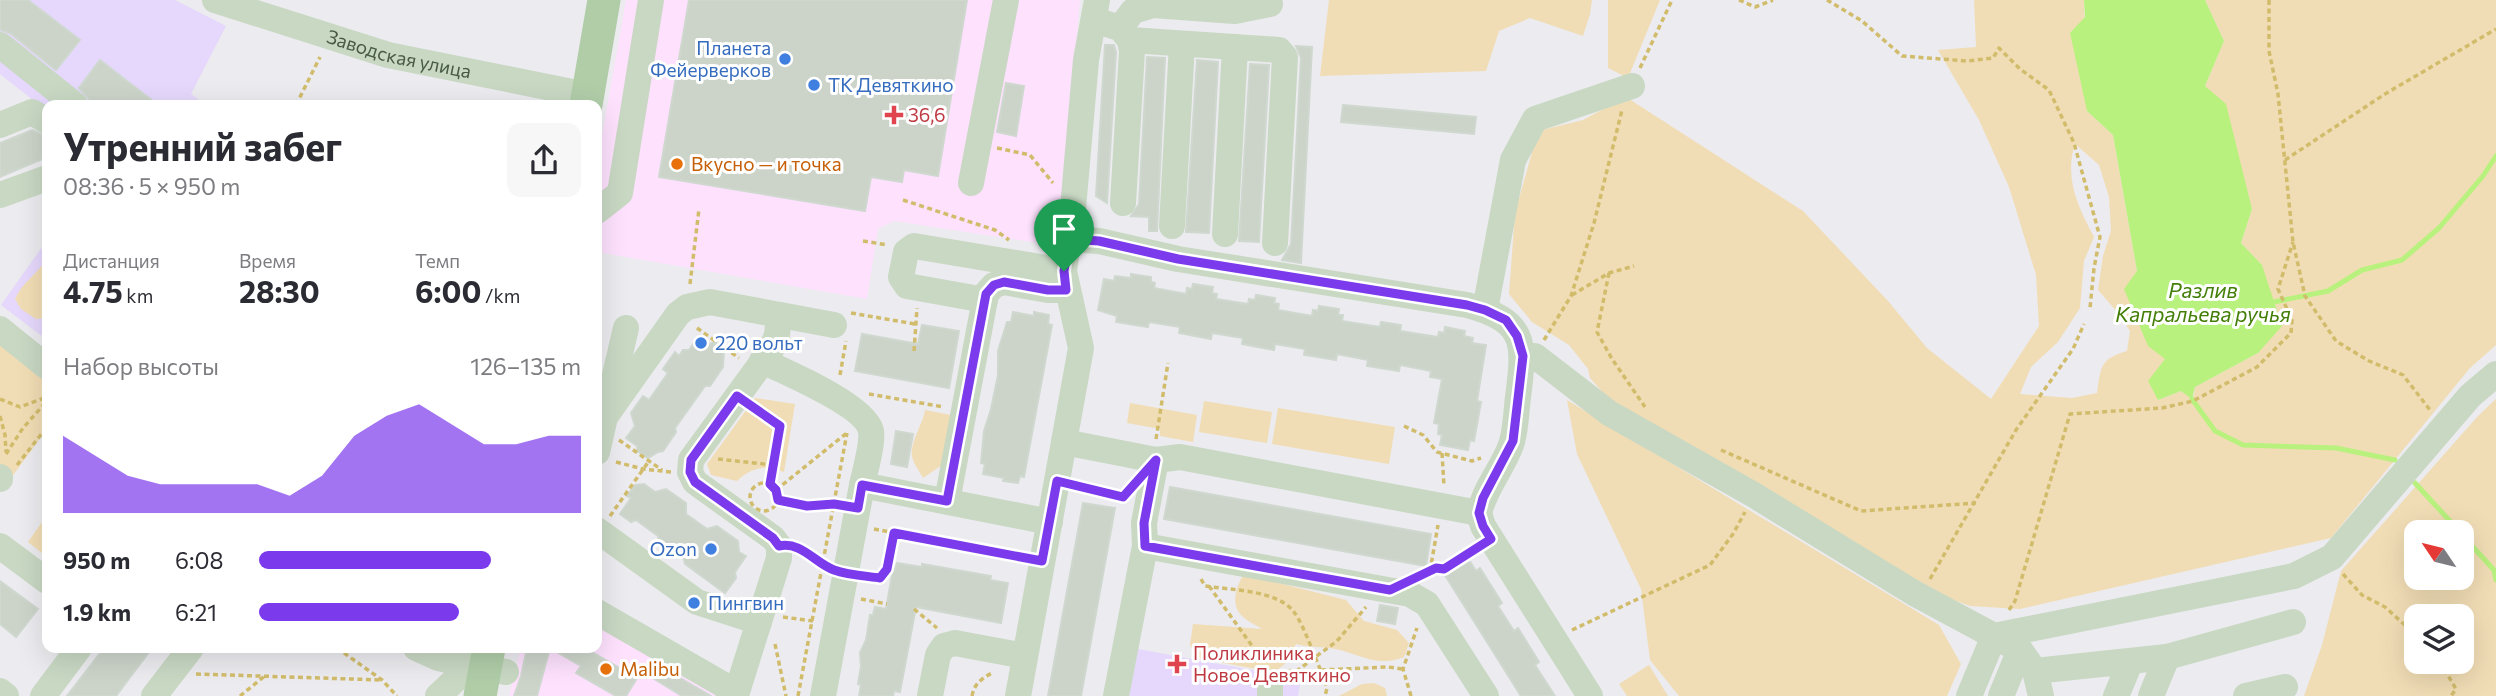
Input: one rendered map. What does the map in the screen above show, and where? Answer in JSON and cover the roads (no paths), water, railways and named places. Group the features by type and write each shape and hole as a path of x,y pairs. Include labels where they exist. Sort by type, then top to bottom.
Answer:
{"main road":[{"path":"586,100 604,0"}],"street":[{"name":"Заводская улица","path":"215,0 388,55 586,100"},
{"path":"602,207 620,194 651,0"},
{"path":"971,183 1006,0"},
{"path":"1123,203 1132,51 1125,34 1133,11 1153,5 1235,11 1270,4"},
{"path":"1018,696 1015,654 1042,561 1081,348 1065,280 1086,60 1095,10 1125,34 1182,44 1279,50 1285,57 1275,243"},
{"path":"1172,226 1182,44"},
{"path":"0,45 69,100"},
{"path":"1225,234 1235,47"},
{"path":"1485,310 1513,160 1535,118 1632,86"},
{"path":"0,125 32,112 42,118"},
{"path":"0,195 42,180"},
{"path":"1069,239 1099,241 1178,259 1485,310 1506,320 1529,356 1609,413 1755,495 1914,593 1994,636 2032,672"},
{"path":"985,300 907,286 901,277 906,252 914,246 1019,263 1065,280"},
{"path":"947,501 986,294 994,285 1004,282 1048,290 1065,280"},
{"path":"603,439 683,310 710,302 844,326"},
{"path":"602,615 722,684 736,696 763,617 779,558 779,546 773,538 695,482 690,472 691,460 771,350 777,335 779,315"},
{"path":"603,439 626,328"},
{"path":"0,329 42,363"},
{"path":"1529,356 1513,441 1483,498 1479,513 1483,526 1590,696"},
{"path":"759,366 816,386 868,422 872,434 834,567 824,622 823,696"},
{"path":"1994,636 2294,576 2332,557 2470,396 2496,374"},
{"path":"1064,442 1156,460 1180,457 1479,513"},
{"path":"1116,696 1145,546 1144,523 1156,460"},
{"path":"852,506 947,501 1050,522"},
{"path":"602,534 697,602 763,617"},
{"path":"0,546 42,577"},
{"path":"1145,546 1410,594 1427,604 1486,696"},
{"path":"2001,696 2032,672 2167,657 2293,622"},
{"path":"1969,696 1994,636"},
{"path":"930,696 937,655 944,646 955,643 1015,654"},
{"path":"43,696 75,653"},
{"path":"154,696 187,653"},
{"path":"427,653 486,670"},
{"path":"2151,696 2167,657"},
{"path":"2111,663 2127,670 2116,696"},
{"path":"438,696 486,670"},
{"path":"2246,696 2285,687"},
{"path":"0,691 6,696"}],"water":[{"name":"Разлив Капральева ручья","path":"2084,0 2205,0 2224,41 2205,86 2226,104 2252,209 2241,243 2262,265 2282,326 2258,353 2195,387 2192,399 2181,391 2158,400 2148,381 2165,359 2148,346 2124,289 2137,271 2113,135 2087,111 2070,33 2085,17"}],"waterway":[{"path":"2274,302 2328,291 2362,270 2402,260 2439,228 2483,176 2496,156"},
{"path":"2192,399 2215,431 2243,445 2336,448 2395,460"},
{"path":"2415,483 2449,520"},
{"path":"2474,548 2494,570 2496,580"}],"place":[{"name":"Планета Фейерверков","path":"785,59"},
{"name":"ТК Девяткино","path":"814,85"},
{"name":"36,6","path":"894,115"},
{"name":"Вкусно — и точка","path":"677,164"},
{"name":"220 вольт","path":"701,343"},
{"name":"Ozon","path":"711,549"},
{"name":"Пингвин","path":"694,603"},
{"name":"Поликлиника Новое Девяткино","path":"1177,664"},
{"name":"Malibu","path":"606,669"}]}
